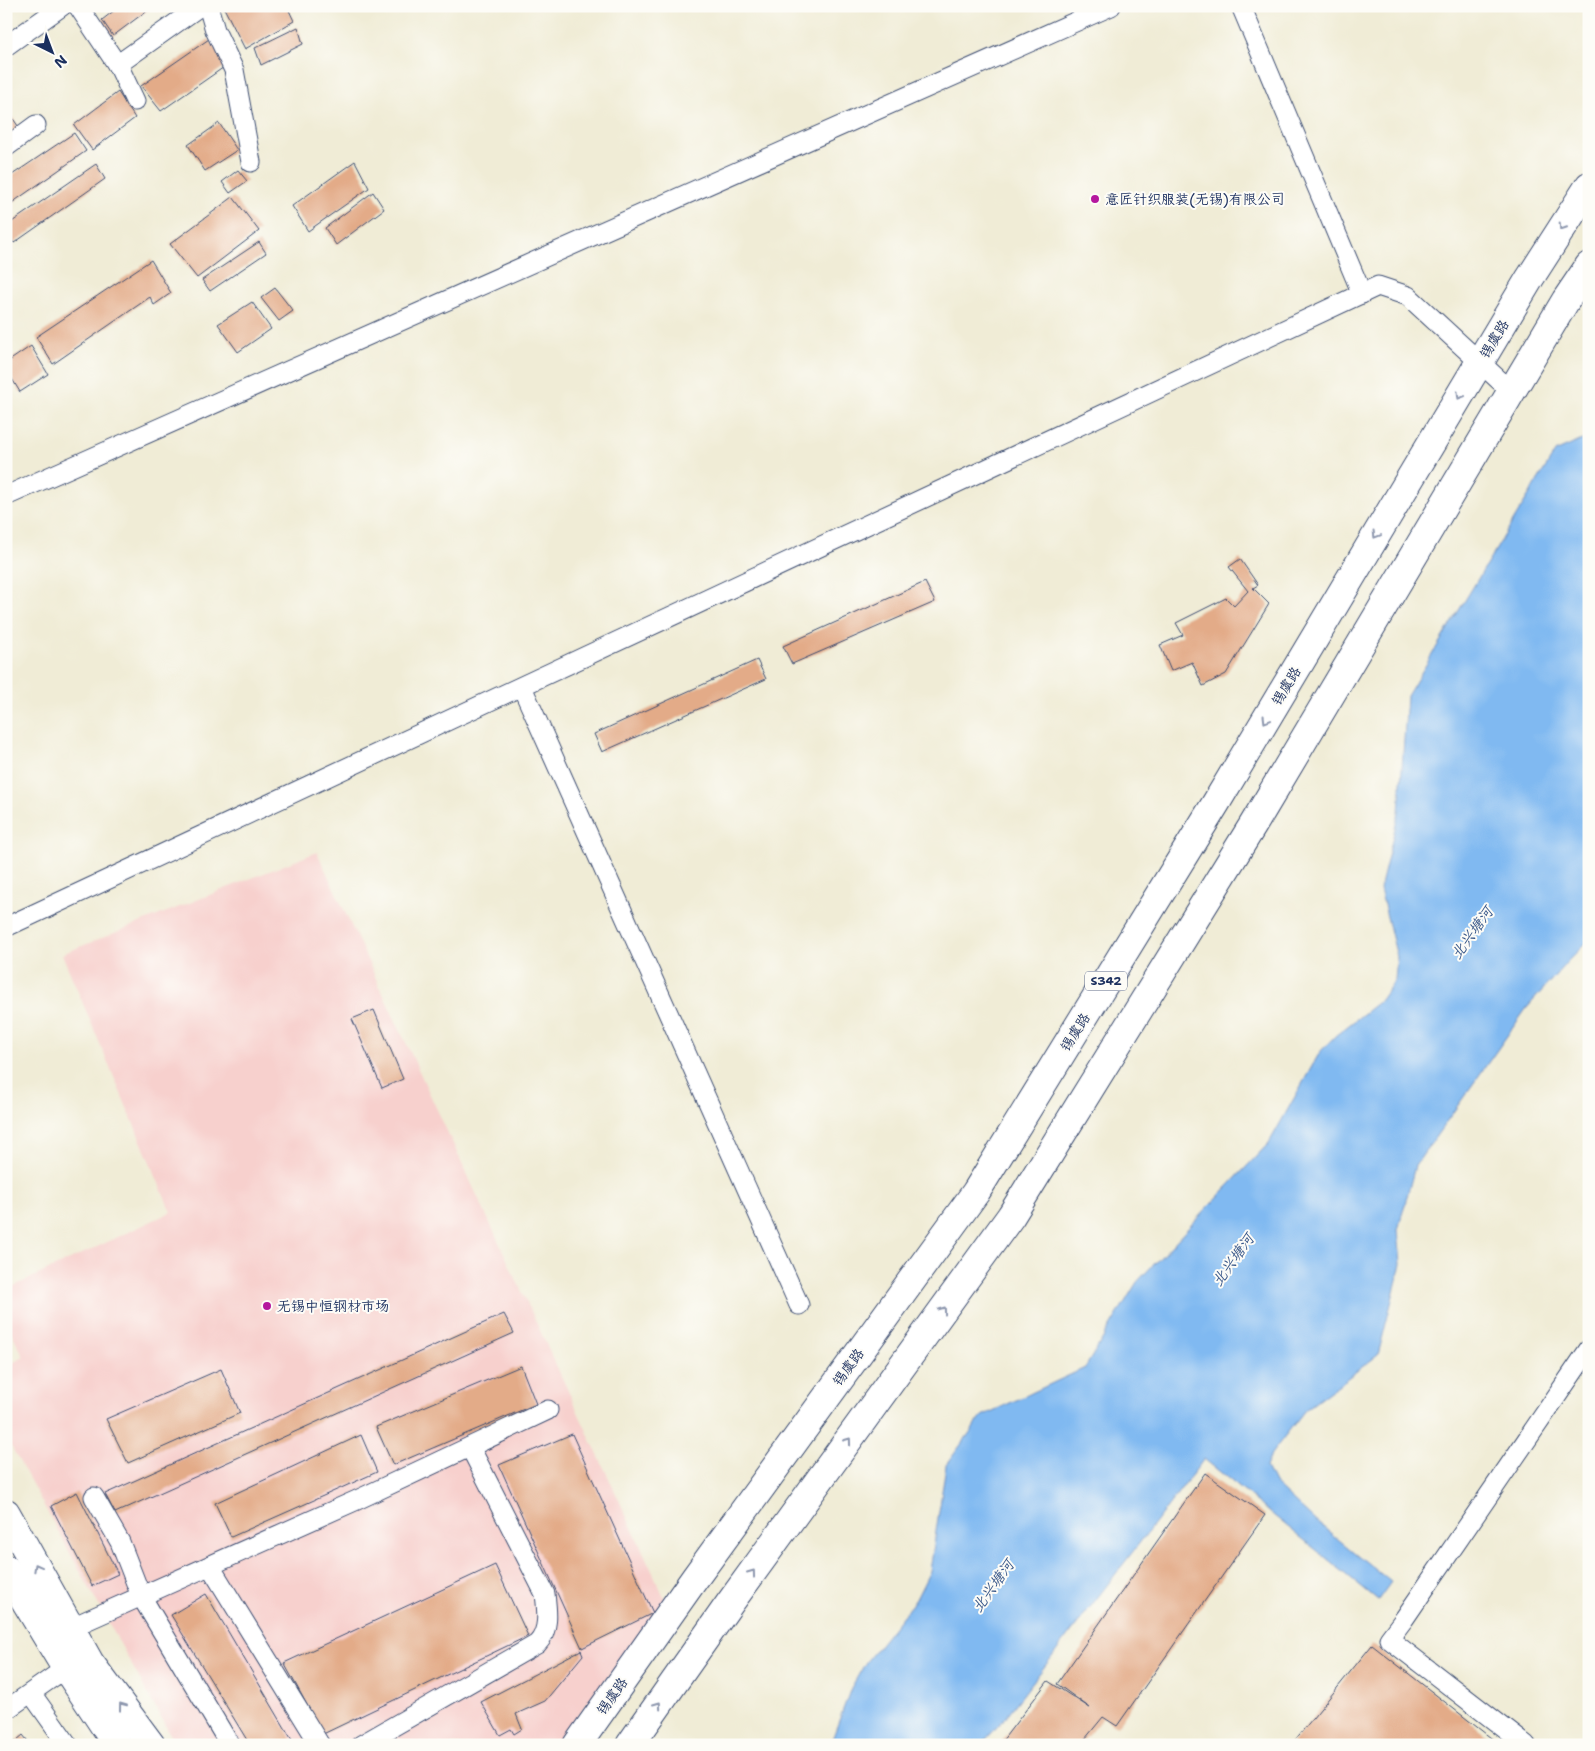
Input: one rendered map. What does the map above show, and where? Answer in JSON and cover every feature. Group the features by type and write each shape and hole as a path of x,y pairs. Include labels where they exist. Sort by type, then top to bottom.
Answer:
{"main road":[{"name":"锡虞路","path":"577,1745 695,1578 976,1192 1216,803 1530,278 1589,186"},
{"name":"S342","path":"630,1745 730,1603 1011,1216 1253,825 1589,266"},
{"path":"6,1512 60,1634 66,1668 117,1745"},
{"path":"6,1569 60,1634 90,1663 151,1745"}],"street":[{"path":"6,46 62,6"},
{"path":"78,6 117,65 134,101"},
{"path":"117,65 200,6"},
{"path":"208,6 216,30 234,70 252,162"},
{"path":"6,496 1111,6"},
{"path":"1241,6 1362,294"},
{"path":"6,147 36,125"},
{"path":"6,927 1378,286 1408,296 1512,392"},
{"path":"522,687 799,1305"},
{"path":"1526,1745 1389,1639 1589,1349"},
{"path":"60,1634 366,1496 548,1410"},
{"path":"361,1745 537,1644 543,1636 547,1620 545,1594 470,1447"},
{"path":"94,1497 120,1542 141,1596 230,1745"},
{"path":"210,1566 320,1745"},
{"path":"6,1710 66,1668"},
{"path":"31,1693 68,1745"}],"shaded area":[{"name":"无锡中恒钢材市场","path":"317,852 667,1603 554,1745 176,1745 6,1437 6,1366 24,1357 6,1322 6,1290 171,1212 62,954"}],"water":[{"name":"北兴塘河","path":"1589,437 1589,940 1526,1009 1415,1166 1398,1230 1401,1264 1378,1355 1305,1410 1271,1454 1266,1467 1274,1483 1313,1519 1391,1582 1378,1600 1204,1459 1005,1718 981,1745 830,1745 851,1688 866,1662 916,1599 930,1571 946,1465 982,1416 1085,1368 1137,1282 1269,1143 1320,1052 1335,1036 1381,1000 1395,980 1397,957 1380,889 1399,812 1407,696 1555,452"}],"building":[{"path":"120,6 153,6 113,36 102,20"},
{"path":"227,6 287,6 294,21 245,49 224,8"},
{"path":"298,27 303,44 261,65 255,48"},
{"path":"209,39 227,65 161,111 141,86"},
{"path":"118,92 135,118 92,150 74,125"},
{"path":"8,111 20,129 6,139 6,113"},
{"path":"219,123 237,150 205,171 188,145"},
{"path":"74,133 86,151 6,207 6,179"},
{"path":"355,161 369,188 308,231 292,206"},
{"path":"96,164 105,179 14,243 6,234 6,226"},
{"path":"238,170 247,181 230,193 222,182"},
{"path":"373,192 384,209 336,245 325,228"},
{"path":"233,197 259,231 197,278 170,244"},
{"path":"259,242 266,253 210,291 202,280"},
{"path":"151,260 171,293 154,305 150,297 53,364 36,337"},
{"path":"275,288 293,311 279,321 261,298"},
{"path":"252,302 271,329 238,352 218,324"},
{"path":"31,346 48,374 20,392 6,369 6,363"},
{"path":"1240,559 1258,585 1253,588 1269,604 1226,674 1203,686 1192,662 1171,671 1160,645 1183,635 1176,623 1226,598 1234,606 1248,591 1229,567"},
{"path":"925,582 935,602 792,664 783,646"},
{"path":"757,660 766,679 602,752 594,734"},
{"path":"374,1010 403,1079 382,1088 352,1019"},
{"path":"504,1314 514,1333 115,1513 105,1494"},
{"path":"521,1366 536,1404 393,1465 376,1427"},
{"path":"221,1369 240,1413 128,1463 106,1419"},
{"path":"572,1434 653,1613 582,1648 499,1465"},
{"path":"361,1435 377,1472 231,1537 215,1503"},
{"path":"1205,1473 1265,1515 1117,1726 1103,1717 1080,1745 999,1745 1048,1681 1090,1708 1057,1684"},
{"path":"77,1492 118,1574 92,1586 51,1506"},
{"path":"495,1565 528,1636 323,1734 284,1663"},
{"path":"206,1594 295,1745 250,1745 171,1615"},
{"path":"1372,1645 1500,1745 1291,1745"},
{"path":"581,1650 583,1655 545,1701 516,1714 522,1729 514,1734 511,1729 500,1735 481,1702"},
{"path":"23,1735 31,1745 11,1745"}],"place":[{"name":"意匠针织服装(无锡)有限公司","path":"1095,199"},
{"name":"无锡中恒钢材市场","path":"267,1306"}]}
